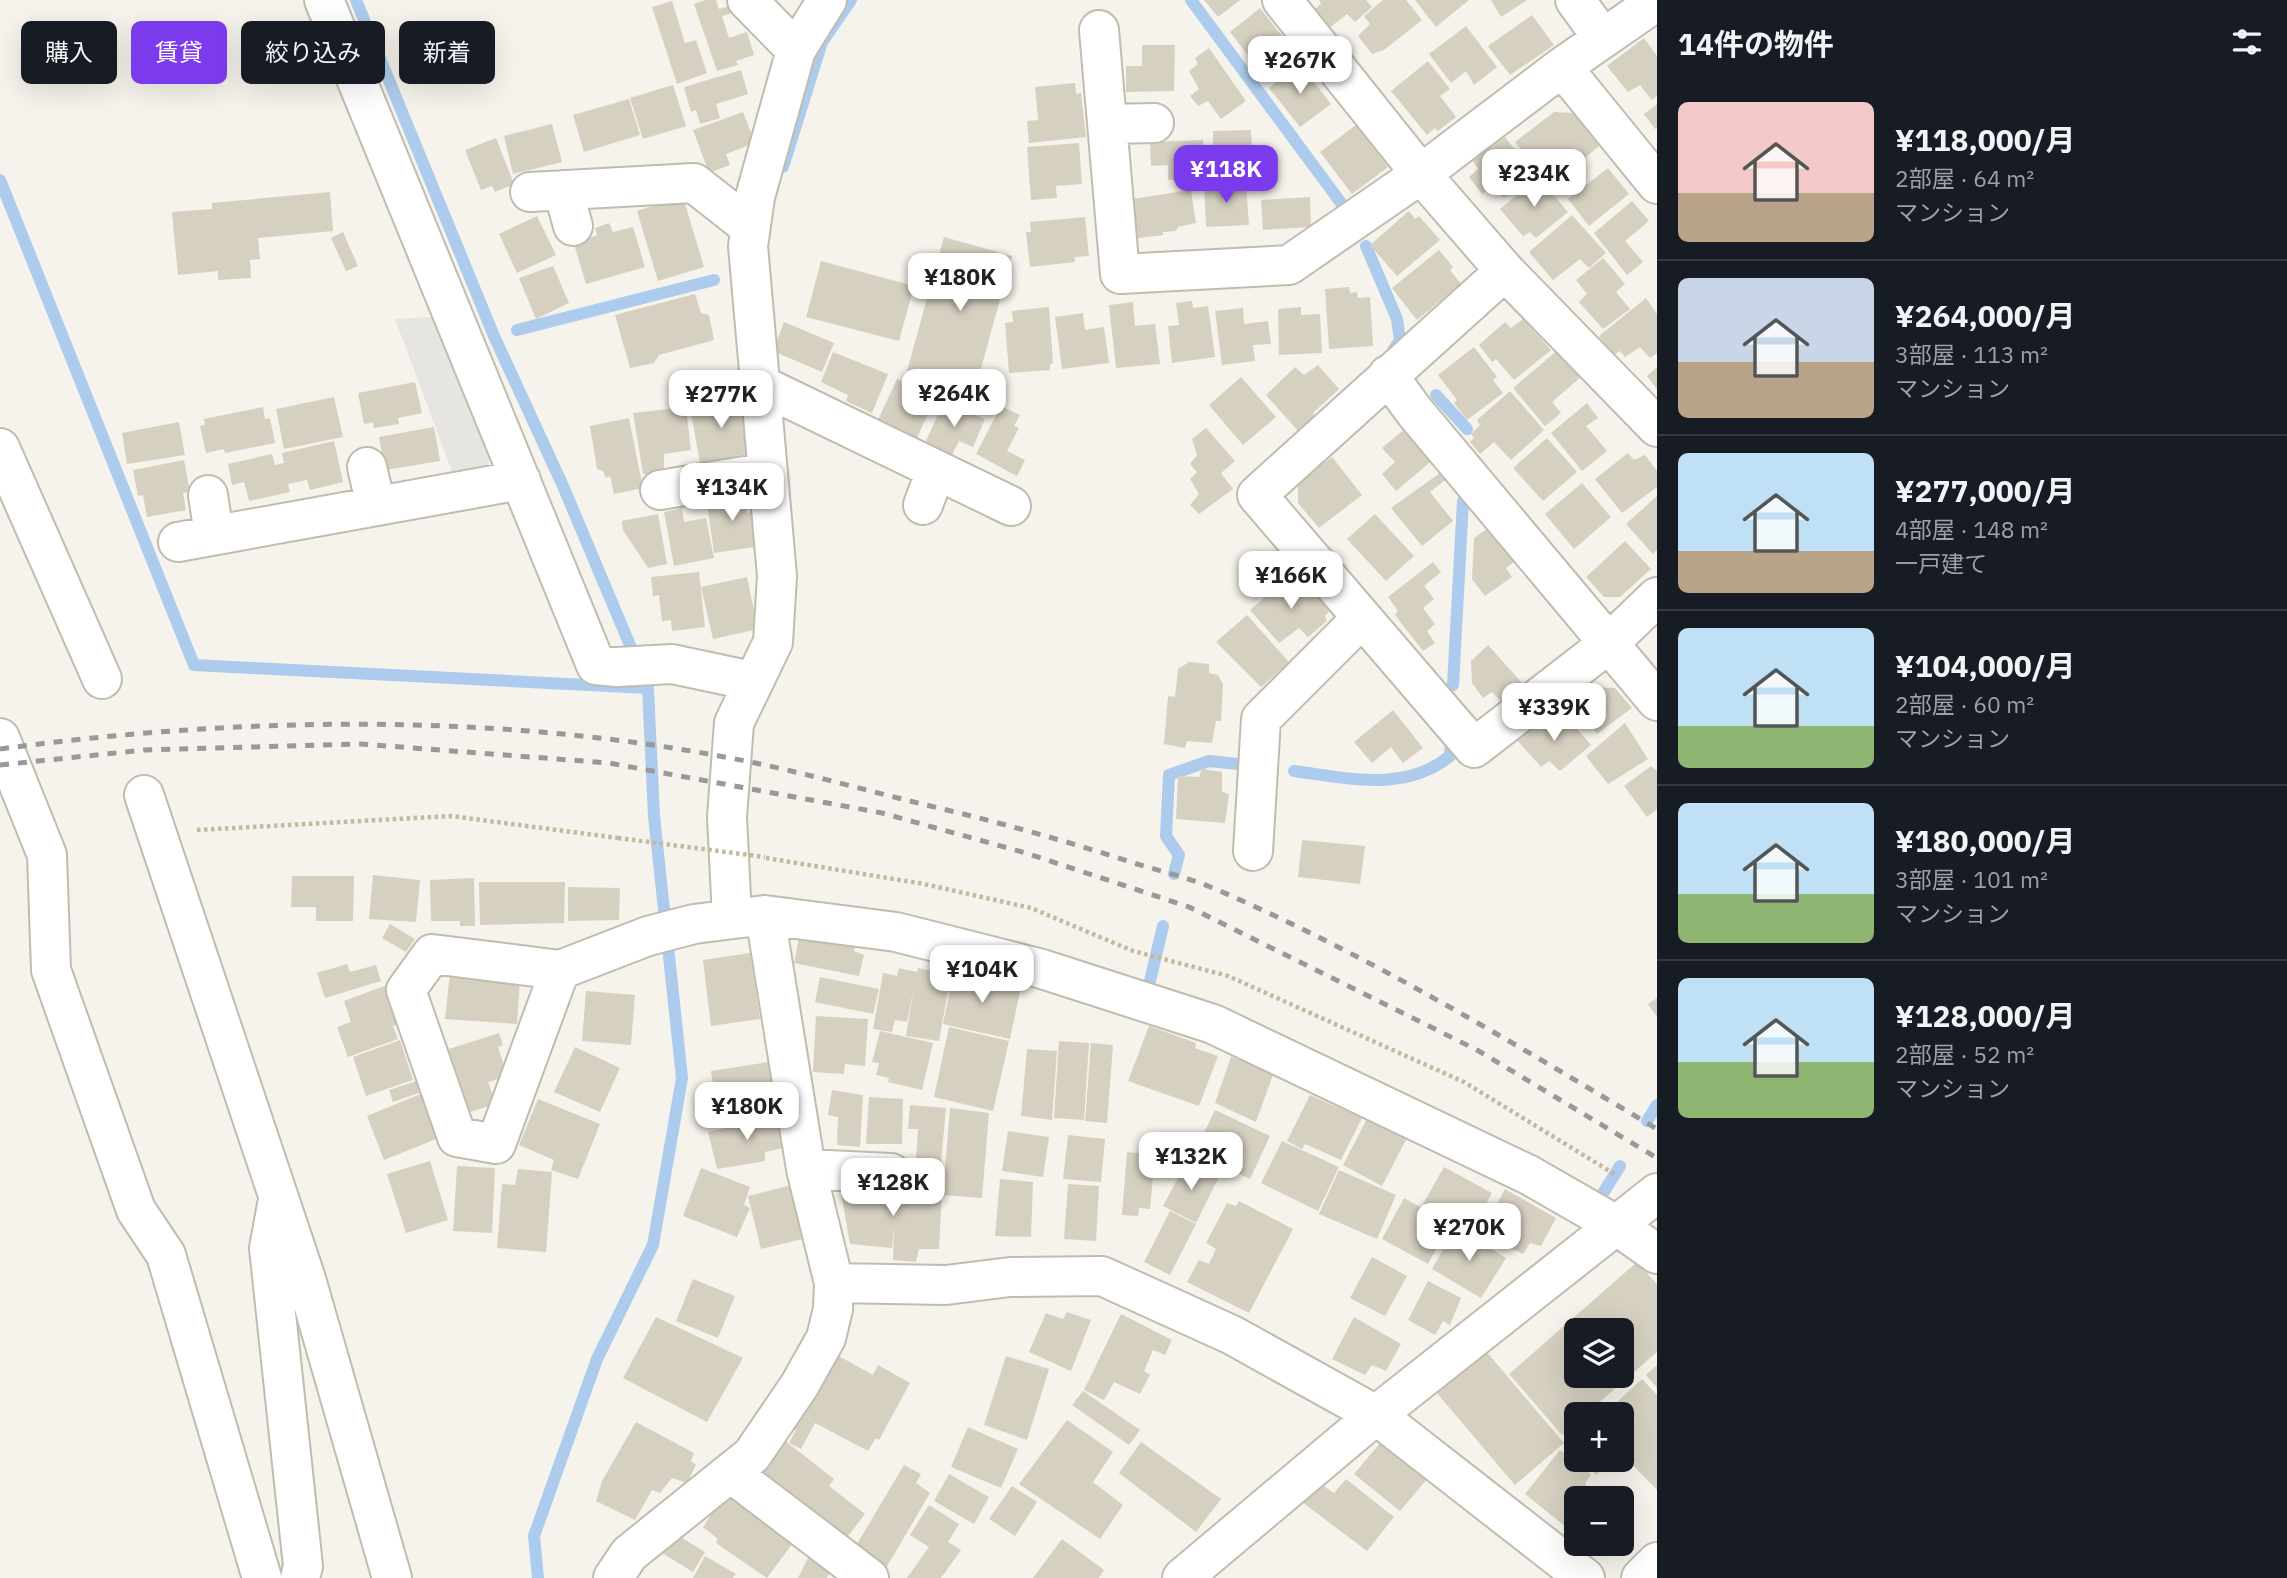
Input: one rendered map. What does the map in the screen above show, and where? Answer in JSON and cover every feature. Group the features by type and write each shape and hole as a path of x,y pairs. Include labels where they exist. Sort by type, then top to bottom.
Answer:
{"street":[{"path":"324,0 596,665 617,667 672,664 752,681"},
{"path":"747,0 796,50"},
{"path":"613,1578 629,1554 752,1455 799,1386 826,1338 833,1309 834,1283 727,817 734,723 772,642 777,576 748,246 750,227 755,197 796,50 827,0"},
{"path":"1282,0 1421,174 1505,271 1657,427"},
{"path":"1575,0 1602,37"},
{"path":"1099,30 1120,274 1289,265 1421,174 1602,37 1657,1"},
{"path":"1562,67 1657,184"},
{"path":"1107,124 1154,123"},
{"path":"573,226 546,191 694,183 750,227"},
{"path":"1505,271 1257,495 1474,748 1608,645 1657,597"},
{"path":"1388,375 1608,645 1657,701"},
{"path":"759,384 1011,506"},
{"path":"0,448 102,679"},
{"path":"367,467 376,506"},
{"path":"923,505 936,470"},
{"path":"660,490 768,472"},
{"path":"208,495 196,539 521,480"},
{"path":"1253,851 1261,719 1362,618"},
{"path":"0,738 47,855 51,970 136,1210 166,1255 262,1578"},
{"path":"144,795 306,1279 392,1578"},
{"path":"561,970 496,1144 457,1137 406,989 432,954 561,970 648,936 694,924 749,917 896,932 1042,969 1213,1024 1529,1175 1616,1225 1657,1254"},
{"path":"806,1169 891,1173"},
{"path":"1182,1578 1376,1415 1657,1193"},
{"path":"278,1198 269,1248 303,1566 300,1578"},
{"path":"834,1283 946,1284 1010,1277 1102,1276 1233,1335 1376,1415 1585,1578"},
{"path":"731,1472 869,1578"},
{"path":"1641,1578 1657,1562"}],"path":[{"path":"156,832 451,816 765,858 924,884 1031,908 1139,953 1228,976 1464,1082 1601,1166"}],"shaded area":[{"path":"432,317 489,458 487,466 453,474 395,319"}],"building":[{"path":"716,0 719,9 730,6 732,13 722,16 729,38 747,32 754,55 736,61 738,65 717,71 694,4"},
{"path":"1204,0 1240,0 1218,17"},
{"path":"1319,0 1366,0 1372,7 1355,22 1347,14 1328,29 1314,10 1321,4"},
{"path":"1383,0 1406,0 1422,20 1384,50 1372,54 1358,36 1370,24 1364,16"},
{"path":"1415,0 1469,0 1436,27"},
{"path":"1491,0 1527,0 1501,17"},
{"path":"672,1 685,43 696,40 707,73 677,84 652,7"},
{"path":"1260,8 1293,50 1262,74 1230,32"},
{"path":"1532,15 1554,45 1510,75 1488,46"},
{"path":"1466,26 1497,67 1474,85 1466,71 1451,83 1429,54"},
{"path":"1644,38 1657,56 1657,96 1652,100 1640,85 1628,92 1607,66"},
{"path":"1142,45 1175,45 1174,91 1126,92 1126,66 1142,66"},
{"path":"1209,48 1246,101 1221,119 1208,101 1198,106 1190,96 1199,89 1189,71 1198,64 1195,58"},
{"path":"1428,61 1450,89 1440,96 1456,117 1438,131 1435,128 1427,135 1391,91"},
{"path":"1300,64 1331,104 1300,127 1269,88"},
{"path":"741,70 748,94 716,104 720,118 700,124 696,110 691,112 684,87"},
{"path":"1075,83 1076,94 1081,93 1086,137 1029,143 1027,121 1038,120 1035,87"},
{"path":"673,85 686,126 643,139 630,98"},
{"path":"629,99 640,135 584,152 573,115"},
{"path":"1657,104 1657,128 1655,129 1644,114"},
{"path":"743,112 755,143 726,154 730,165 709,173 693,130"},
{"path":"1554,112 1573,113 1599,146 1551,186 1515,142"},
{"path":"552,124 562,162 513,174 504,136"},
{"path":"1356,125 1388,167 1352,194 1320,152"},
{"path":"1251,130 1252,149 1269,149 1270,181 1234,181 1233,167 1213,167 1213,131"},
{"path":"1505,137 1534,174 1504,198 1493,186 1482,194 1469,177 1478,169 1473,161"},
{"path":"496,138 514,184 495,192 492,186 481,190 465,150"},
{"path":"1203,140 1204,164 1192,165 1192,179 1168,180 1168,165 1151,166 1150,142"},
{"path":"1079,143 1082,184 1056,186 1057,198 1031,200 1027,147"},
{"path":"1608,168 1629,194 1589,226 1568,199"},
{"path":"1538,177 1568,212 1536,238 1530,232 1523,236 1500,209"},
{"path":"1246,183 1249,225 1206,227 1204,186"},
{"path":"1191,190 1196,223 1178,227 1176,231 1163,232 1163,235 1138,238 1132,199"},
{"path":"330,192 333,231 258,238 260,259 250,260 251,278 218,280 218,271 178,275 172,212 212,209 212,203"},
{"path":"683,197 704,267 658,281 637,211"},
{"path":"1310,197 1311,227 1263,230 1261,200"},
{"path":"1632,201 1649,221 1625,241 1643,262 1627,275 1594,233"},
{"path":"1409,211 1415,219 1419,216 1440,240 1397,276 1370,245"},
{"path":"1572,215 1606,253 1589,268 1580,259 1553,280 1529,252"},
{"path":"537,216 556,255 517,273 499,234"},
{"path":"1085,217 1089,256 1074,257 1075,262 1030,267 1026,232 1031,232 1030,222"},
{"path":"609,223 613,232 633,227 645,267 586,284 574,244 597,235 595,228"},
{"path":"343,232 358,266 346,271 331,238"},
{"path":"944,237 1012,256 975,390 907,371"},
{"path":"1439,250 1453,267 1450,270 1461,284 1417,320 1392,288"},
{"path":"1603,258 1625,284 1616,292 1630,309 1603,329 1579,302 1587,294 1576,280"},
{"path":"821,261 914,286 899,341 806,317"},
{"path":"553,266 569,303 536,319 519,278"},
{"path":"1349,287 1350,293 1357,292 1358,298 1370,297 1373,346 1329,349 1325,289"},
{"path":"695,294 701,313 709,315 714,340 659,355 654,363 630,368 615,315"},
{"path":"1646,298 1657,314 1657,353 1650,358 1640,347 1625,357 1620,351 1613,355 1599,336"},
{"path":"1192,301 1193,308 1208,306 1215,357 1172,363 1168,326 1179,325 1176,303"},
{"path":"1133,302 1135,326 1155,324 1160,364 1116,368 1109,305"},
{"path":"1049,307 1053,363 1050,364 1050,370 1009,373 1005,323 1013,322 1012,311"},
{"path":"1301,307 1301,315 1320,314 1322,353 1279,355 1278,309"},
{"path":"1243,308 1244,324 1268,321 1271,344 1253,345 1255,361 1222,365 1215,311"},
{"path":"1083,313 1085,330 1104,327 1109,363 1062,369 1055,317"},
{"path":"1523,319 1551,350 1514,380 1496,359 1492,362 1479,345 1505,322 1511,328"},
{"path":"784,322 834,343 822,372 773,351"},
{"path":"1474,347 1497,377 1493,380 1503,393 1467,420 1454,403 1457,400 1438,375"},
{"path":"1559,349 1582,376 1552,402 1561,413 1545,426 1513,388"},
{"path":"833,352 888,374 872,413 846,401 848,395 821,382"},
{"path":"1318,365 1339,389 1313,413 1315,418 1299,432 1266,395 1295,367 1304,375"},
{"path":"1657,367 1657,389 1647,376"},
{"path":"748,376 750,393 704,398 703,382"},
{"path":"1241,377 1276,417 1243,445 1209,405"},
{"path":"897,379 936,396 917,438 878,420"},
{"path":"415,382 422,413 398,418 399,424 374,428 373,422 364,424 358,393"},
{"path":"1510,391 1544,430 1511,460 1494,442 1480,454 1470,442 1474,438 1471,434 1480,425 1477,420"},
{"path":"334,397 343,437 284,449 276,409"},
{"path":"742,397 752,453 700,463 690,407"},
{"path":"944,401 985,419 973,447 959,441 952,455 925,443"},
{"path":"1587,403 1598,418 1586,426 1607,451 1582,471 1551,433"},
{"path":"1001,406 1020,415 1014,426 1019,428 1007,451 1025,460 1017,476 976,454"},
{"path":"263,407 265,419 270,418 275,443 225,453 224,449 206,453 200,426 205,425 204,419"},
{"path":"686,407 691,450 664,454 664,473 643,474 633,413"},
{"path":"629,418 643,488 614,494 610,476 606,478 603,471 597,469 590,426"},
{"path":"179,422 185,455 127,464 122,433"},
{"path":"434,427 440,461 385,470 379,437"},
{"path":"1407,427 1434,459 1396,491 1382,474 1395,462 1382,448"},
{"path":"1206,428 1235,461 1221,473 1233,489 1199,514 1190,505 1199,494 1190,479 1197,472 1190,464 1197,455 1192,439"},
{"path":"1547,438 1577,472 1543,501 1513,468"},
{"path":"334,441 343,482 310,490 307,480 288,484 290,492 249,501 244,482 232,485 228,464 272,454 275,465 284,463 282,453"},
{"path":"1628,453 1634,460 1645,455 1657,471 1657,487 1622,513 1595,479"},
{"path":"1332,457 1362,495 1319,528 1298,503 1298,483"},
{"path":"184,460 190,492 183,493 186,510 147,517 143,495 138,496 133,470"},
{"path":"1447,468 1452,475 1430,492 1453,521 1422,546 1391,508"},
{"path":"1582,483 1611,517 1574,549 1545,514"},
{"path":"743,490 747,513 756,511 761,546 714,553 706,496"},
{"path":"1657,496 1657,550 1653,554 1626,524"},
{"path":"682,508 684,522 706,518 714,558 674,566 664,512"},
{"path":"658,514 667,564 648,568 623,530 622,521"},
{"path":"1375,514 1414,556 1386,581 1347,539"},
{"path":"1497,522 1521,557 1506,568 1512,577 1485,596 1472,579 1474,538"},
{"path":"1625,541 1651,569 1620,597 1604,597 1586,577"},
{"path":"1433,562 1441,572 1424,586 1434,599 1423,608 1435,624 1427,631 1435,643 1423,651 1395,615 1398,611 1388,597"},
{"path":"699,572 705,627 672,631 671,620 662,621 659,595 653,596 651,577"},
{"path":"747,577 758,629 713,639 701,587"},
{"path":"1303,578 1330,610 1325,616 1327,621 1308,637 1299,628 1279,643 1250,610 1283,581 1291,588"},
{"path":"1247,615 1289,662 1261,687 1216,642"},
{"path":"1488,645 1530,692 1508,709 1492,692 1483,698 1472,683 1471,661"},
{"path":"1189,662 1209,664 1209,673 1218,675 1223,684 1221,721 1216,721 1212,743 1187,741 1185,748 1164,744 1168,696 1175,697 1178,669"},
{"path":"1592,687 1615,688 1632,708 1597,734 1573,702"},
{"path":"1393,710 1423,748 1403,763 1391,747 1372,763 1354,742"},
{"path":"1551,715 1563,728 1571,722 1591,745 1560,771 1549,761 1541,767 1517,740 1537,722 1540,724"},
{"path":"1625,723 1648,759 1608,784 1586,756"},
{"path":"1651,766 1657,771 1657,809 1647,817 1624,786"},
{"path":"1202,769 1222,772 1222,792 1229,794 1225,823 1176,819 1178,776 1199,777"},
{"path":"1302,840 1365,846 1360,884 1298,877"},
{"path":"373,875 420,880 416,922 369,919"},
{"path":"292,876 354,876 353,921 316,921 316,907 291,907"},
{"path":"474,878 475,926 460,926 460,921 431,921 430,880"},
{"path":"479,882 565,882 564,923 480,925"},
{"path":"568,887 620,888 619,920 568,921"},
{"path":"390,924 415,939 406,952 382,938"},
{"path":"799,938 855,945 854,951 864,955 859,976 794,963"},
{"path":"750,953 760,1019 711,1026 703,960"},
{"path":"347,964 350,972 376,965 381,981 325,998 317,973"},
{"path":"899,968 917,972 918,968 951,974 939,1041 906,1036 914,987 907,1022 895,1020 892,1032 873,1029 883,973 897,976"},
{"path":"954,970 1021,987 1010,1039 943,1024"},
{"path":"450,973 520,979 517,1024 445,1019"},
{"path":"820,977 879,989 873,1014 815,1002"},
{"path":"387,985 402,1023 393,1026 398,1039 348,1057 337,1027 351,1022 344,1001"},
{"path":"586,991 635,995 631,1045 582,1041"},
{"path":"1657,998 1657,1017 1648,1004"},
{"path":"816,1016 868,1019 865,1066 845,1064 844,1074 813,1072"},
{"path":"1149,1026 1196,1043 1195,1048 1218,1056 1199,1106 1128,1081"},
{"path":"949,1027 1009,1041 993,1111 934,1097"},
{"path":"880,1031 933,1043 922,1090 888,1082 889,1078 876,1075 879,1063 872,1062"},
{"path":"499,1033 503,1045 498,1047 507,1076 488,1082 496,1104 470,1112 449,1049"},
{"path":"400,1040 413,1080 366,1096 353,1057"},
{"path":"1059,1041 1089,1043 1084,1120 1054,1118"},
{"path":"1091,1043 1113,1045 1107,1123 1085,1121"},
{"path":"575,1047 620,1068 600,1112 554,1092"},
{"path":"1027,1049 1057,1051 1052,1120 1021,1116"},
{"path":"1231,1057 1274,1072 1256,1122 1215,1103"},
{"path":"769,1062 774,1105 718,1115 711,1071"},
{"path":"420,1080 424,1091 393,1102 389,1090"},
{"path":"832,1090 863,1095 860,1147 837,1145 838,1117 828,1115"},
{"path":"423,1093 441,1137 384,1160 367,1116"},
{"path":"1310,1095 1362,1118 1341,1160 1305,1144 1302,1149 1287,1141"},
{"path":"869,1097 903,1099 902,1144 866,1144"},
{"path":"538,1099 600,1124 578,1179 551,1170 554,1160 519,1145"},
{"path":"910,1105 946,1108 940,1174 915,1172 918,1129 908,1129"},
{"path":"950,1108 989,1113 982,1198 943,1195"},
{"path":"1215,1110 1270,1136 1250,1179 1194,1154"},
{"path":"1369,1115 1408,1136 1382,1186 1343,1165"},
{"path":"780,1116 787,1147 765,1152 765,1161 717,1169 708,1132"},
{"path":"1008,1131 1049,1137 1043,1177 1002,1171"},
{"path":"1068,1135 1105,1139 1101,1182 1063,1179"},
{"path":"1282,1141 1339,1167 1318,1211 1261,1183"},
{"path":"1127,1152 1155,1155 1150,1209 1139,1208 1138,1216 1122,1215"},
{"path":"430,1161 448,1220 406,1233 387,1174"},
{"path":"1187,1161 1219,1177 1196,1223 1163,1206"},
{"path":"457,1166 495,1168 492,1233 453,1231"},
{"path":"1444,1167 1492,1193 1471,1231 1423,1204"},
{"path":"701,1168 750,1187 744,1205 750,1208 737,1237 683,1216"},
{"path":"518,1169 552,1172 546,1252 497,1248 502,1184 515,1185"},
{"path":"1339,1170 1396,1195 1377,1239 1319,1214"},
{"path":"1000,1179 1033,1182 1031,1237 995,1236"},
{"path":"839,1181 942,1191 939,1249 919,1249 916,1262 893,1260 894,1226 892,1248 850,1244"},
{"path":"1068,1184 1099,1186 1096,1241 1064,1239"},
{"path":"792,1185 807,1238 761,1249 748,1196"},
{"path":"1505,1189 1556,1218 1541,1246 1530,1243 1523,1254 1481,1234"},
{"path":"1404,1198 1449,1223 1428,1264 1382,1239"},
{"path":"1239,1201 1293,1229 1249,1313 1187,1282 1199,1260 1209,1264 1216,1249 1206,1243 1227,1203 1236,1206"},
{"path":"1170,1211 1196,1224 1170,1275 1144,1262"},
{"path":"1456,1227 1506,1258 1481,1298 1432,1269"},
{"path":"1372,1257 1407,1276 1385,1316 1350,1298"},
{"path":"1637,1262 1657,1284 1657,1352 1634,1372 1634,1318 1573,1318"},
{"path":"693,1279 735,1296 718,1338 676,1321"},
{"path":"1428,1281 1461,1298 1450,1325 1443,1321 1435,1335 1408,1320"},
{"path":"1067,1312 1091,1320 1071,1371 1029,1352 1046,1313 1063,1319"},
{"path":"1121,1314 1172,1340 1165,1355 1153,1350 1144,1371 1150,1375 1140,1394 1114,1382 1104,1400 1084,1390"},
{"path":"656,1317 743,1358 707,1422 623,1378"},
{"path":"1354,1317 1401,1344 1386,1371 1372,1365 1365,1375 1332,1359"},
{"path":"1564,1326 1564,1388 1616,1388 1600,1402 1564,1402 1562,1435 1509,1374"},
{"path":"1485,1350 1564,1443 1515,1485 1436,1392"},
{"path":"837,1355 873,1375 878,1365 910,1383 879,1440 876,1438 868,1451 815,1423 801,1449 789,1443 796,1430 790,1428 803,1404 808,1407"},
{"path":"1006,1356 1049,1369 1027,1440 984,1425"},
{"path":"1657,1365 1657,1388 1646,1375"},
{"path":"1642,1379 1657,1395 1657,1490 1634,1466 1634,1402 1617,1402"},
{"path":"1083,1391 1140,1430 1129,1445 1072,1405"},
{"path":"1067,1420 1113,1452 1093,1482 1123,1505 1100,1539 1019,1484"},
{"path":"636,1422 694,1453 691,1461 696,1465 687,1483 672,1478 660,1493 652,1490 635,1520 596,1501 602,1481"},
{"path":"968,1427 1018,1449 1001,1488 951,1467"},
{"path":"784,1440 834,1479 829,1486 865,1514 845,1540 760,1473"},
{"path":"1382,1441 1428,1478 1400,1511 1354,1474"},
{"path":"1141,1442 1221,1499 1196,1532 1119,1473"},
{"path":"1560,1450 1564,1453 1564,1472 1591,1474 1585,1484 1588,1486 1564,1486 1564,1526 1525,1494"},
{"path":"904,1465 921,1474 916,1483 930,1493 885,1570 854,1549"},
{"path":"949,1474 989,1497 974,1524 934,1501"},
{"path":"1346,1479 1394,1517 1367,1551 1302,1502 1317,1481 1334,1493"},
{"path":"736,1484 801,1532 767,1578 716,1543 718,1539 703,1527 714,1510 710,1504"},
{"path":"1012,1486 1037,1502 1015,1536 989,1519"},
{"path":"929,1505 959,1524 948,1542 961,1550 941,1578 907,1578 929,1547 910,1535"},
{"path":"674,1533 705,1552 693,1572 662,1553"},
{"path":"1062,1539 1104,1570 1099,1578 1033,1578"},
{"path":"705,1556 736,1574 733,1578 693,1578"},
{"path":"809,1556 833,1566 827,1578 798,1578"}],"waterway":[{"path":"356,0 494,336 563,486 648,688 654,816 682,1078 653,1245 597,1359 534,1536 538,1578"},
{"path":"783,167 822,42 851,0"},
{"path":"1191,0 1344,207"},
{"path":"0,180 194,665 648,688"},
{"path":"1366,246 1397,319 1400,340 1394,349"},
{"path":"517,330 714,280"},
{"path":"1436,395 1467,429"},
{"path":"1453,685 1463,501"},
{"path":"1294,771 1355,779 1395,779 1433,768 1450,756 1451,741"},
{"path":"1174,874 1179,855 1166,836 1169,775 1209,761 1247,765"},
{"path":"1149,985 1163,926"},
{"path":"1647,1121 1657,1105"},
{"path":"1600,1198 1620,1166"}],"railway":[{"path":"0,749 191,730 384,724 576,735 765,765 1032,832 1210,887 1277,917 1388,973 1657,1129"},
{"path":"0,765 144,750 361,744 609,763 882,813 1026,853 1189,907 1477,1050 1657,1158"}]}
